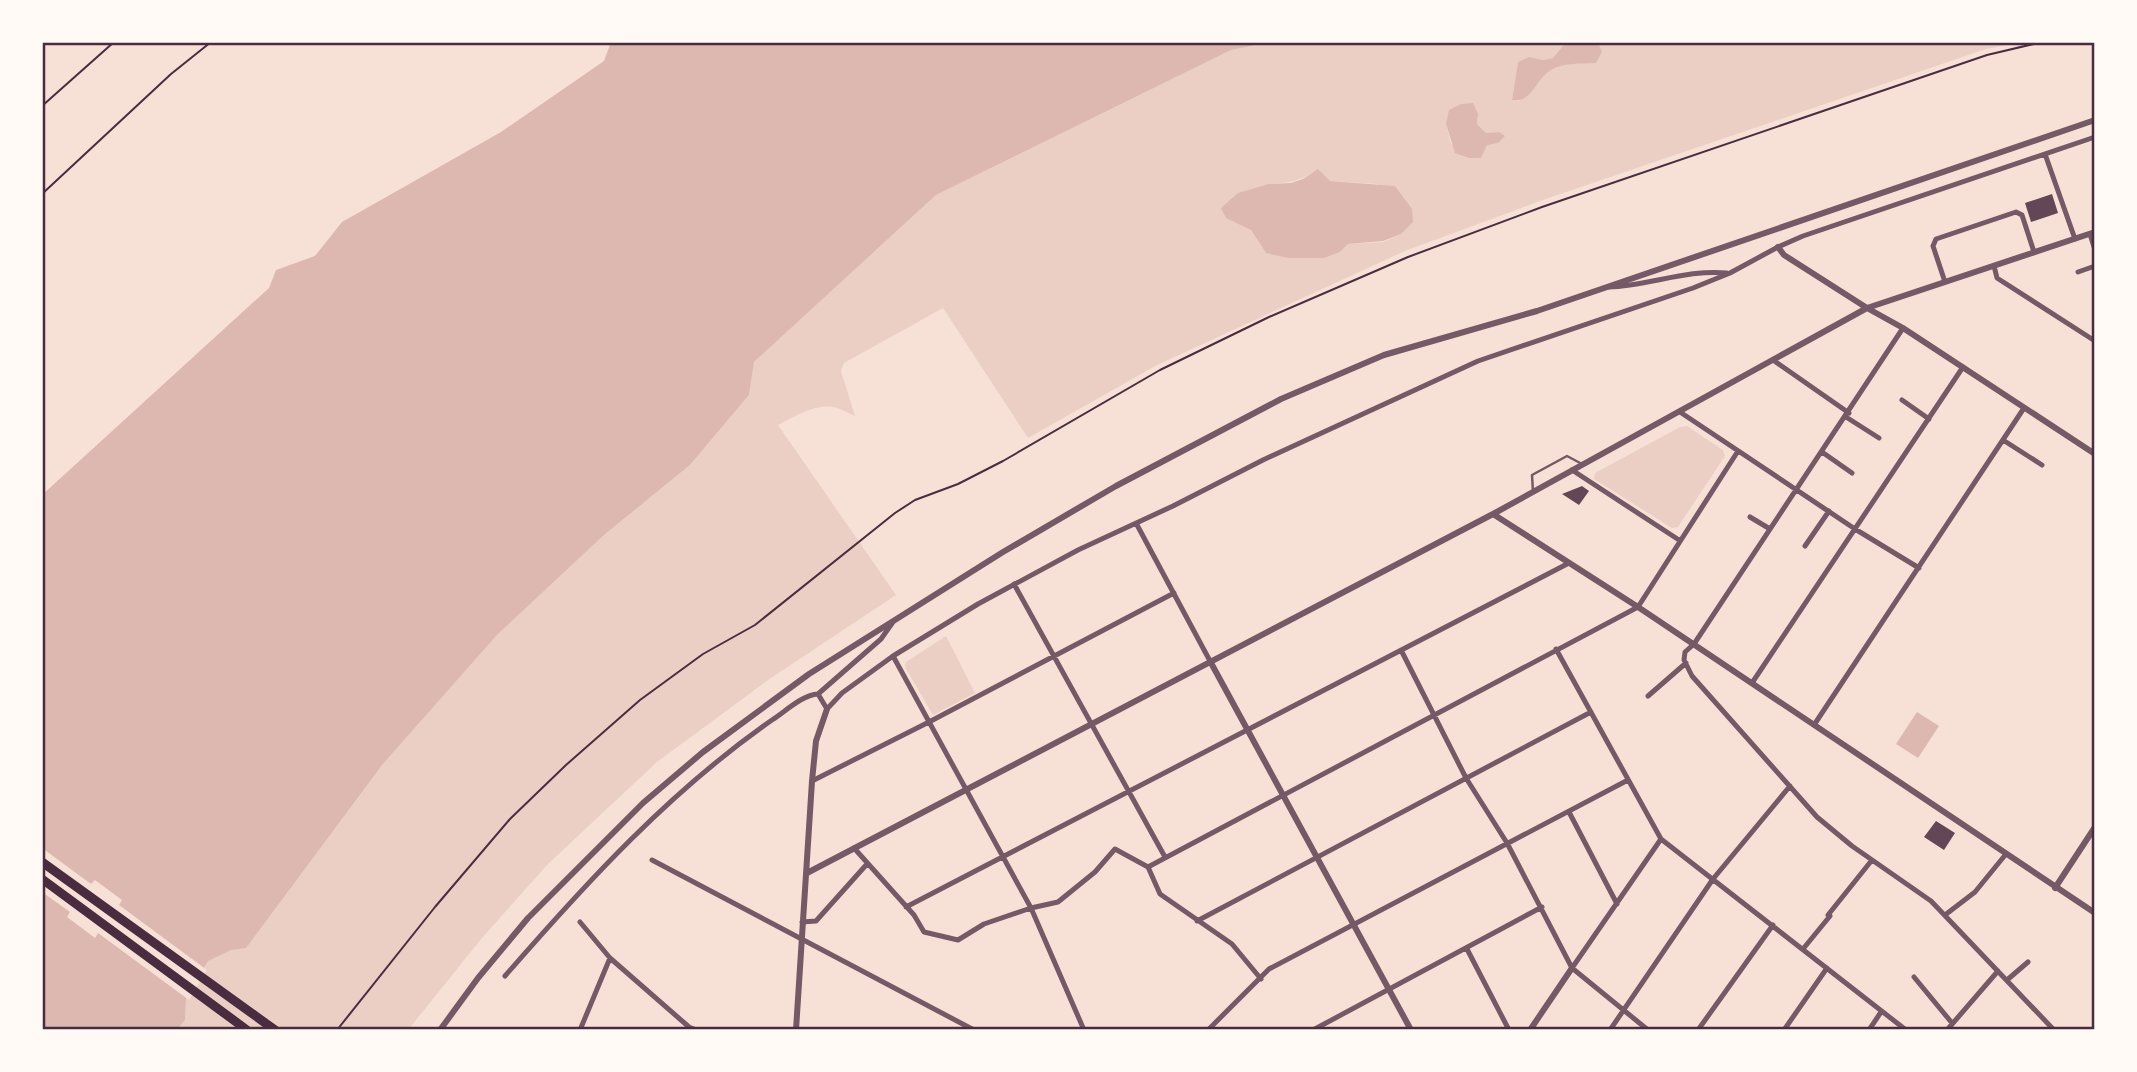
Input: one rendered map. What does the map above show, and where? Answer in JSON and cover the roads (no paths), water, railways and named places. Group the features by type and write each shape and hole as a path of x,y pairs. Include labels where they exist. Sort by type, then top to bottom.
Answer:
{"highway":[{"path":"42,862 275,1030"},
{"path":"42,879 247,1030"}],"street":[{"path":"440,1030 478,978 528,918 643,803 703,752 762,707 895,619 1116,486 1281,399 1384,355 1607,288 2095,120"},
{"path":"796,1030 816,741 827,709 842,693 893,656 1014,584 1263,460 1478,361 1730,273 1778,247 2095,137"},
{"path":"2045,153 2075,239"},
{"path":"1945,282 1933,246 1937,239 2017,212 2022,215 2034,252"},
{"path":"807,873 1493,514 1867,308 2092,233 2095,250"},
{"path":"1778,247 1784,255 1903,328 2095,454"},
{"path":"1994,266 1997,278 2095,341"},
{"path":"2078,272 2095,266"},
{"path":"1607,288 1626,287 1707,271 1730,273"},
{"path":"1903,328 1848,415 1694,644 1685,652 1684,660 1692,676 1817,817 1931,901 2054,1030"},
{"path":"1773,360 1879,438"},
{"path":"1752,683 1963,367"},
{"path":"1902,400 1928,419"},
{"path":"1814,724 2024,408"},
{"path":"1680,412 1855,529 1919,568"},
{"path":"2003,440 2042,465"},
{"path":"1148,867 1638,607 1738,451"},
{"path":"1822,452 1852,473"},
{"path":"1572,470 1679,540"},
{"path":"1805,546 1829,511"},
{"path":"1493,514 1694,644 2095,913"},
{"path":"1749,517 1770,529"},
{"path":"1136,523 1411,1030"},
{"path":"906,907 1569,563"},
{"path":"1014,584 1165,857"},
{"path":"812,781 1174,593"},
{"path":"505,976 579,890 628,841 740,743 805,698 818,694 881,639 895,619"},
{"path":"1556,649 1661,839 1906,1030"},
{"path":"1401,650 1436,714 1466,778 1507,843 1573,968 1648,1030"},
{"path":"893,656 1031,908 1084,1030"},
{"path":"1648,696 1686,663"},
{"path":"818,694 824,699 827,709"},
{"path":"1197,922 1591,712"},
{"path":"1208,1030 1269,970 1628,780"},
{"path":"1609,1030 1713,879 1790,786"},
{"path":"1569,812 1617,904"},
{"path":"2055,888 2095,827"},
{"path":"1530,1030 1661,839"},
{"path":"854,848 906,907 924,932 958,940 984,924 1058,902 1095,872 1115,849 1148,867 1160,894 1232,944 1261,979"},
{"path":"1945,915 1975,892 2006,854"},
{"path":"652,860 974,1030"},
{"path":"1803,949 1872,860"},
{"path":"802,922 816,921 867,864"},
{"path":"1313,1030 1542,907"},
{"path":"580,922 610,958 689,1027 696,1030"},
{"path":"1698,1030 1773,925"},
{"path":"1466,949 1508,1030"},
{"path":"580,1030 610,958"},
{"path":"2007,980 2028,962"},
{"path":"1784,1030 1827,968"},
{"path":"1947,1030 1998,971"},
{"path":"1914,977 1952,1023"},
{"path":"1869,1030 1881,1012"}],"lane":[{"path":"1533,492 1532,475 1567,456 1584,464"}]}
